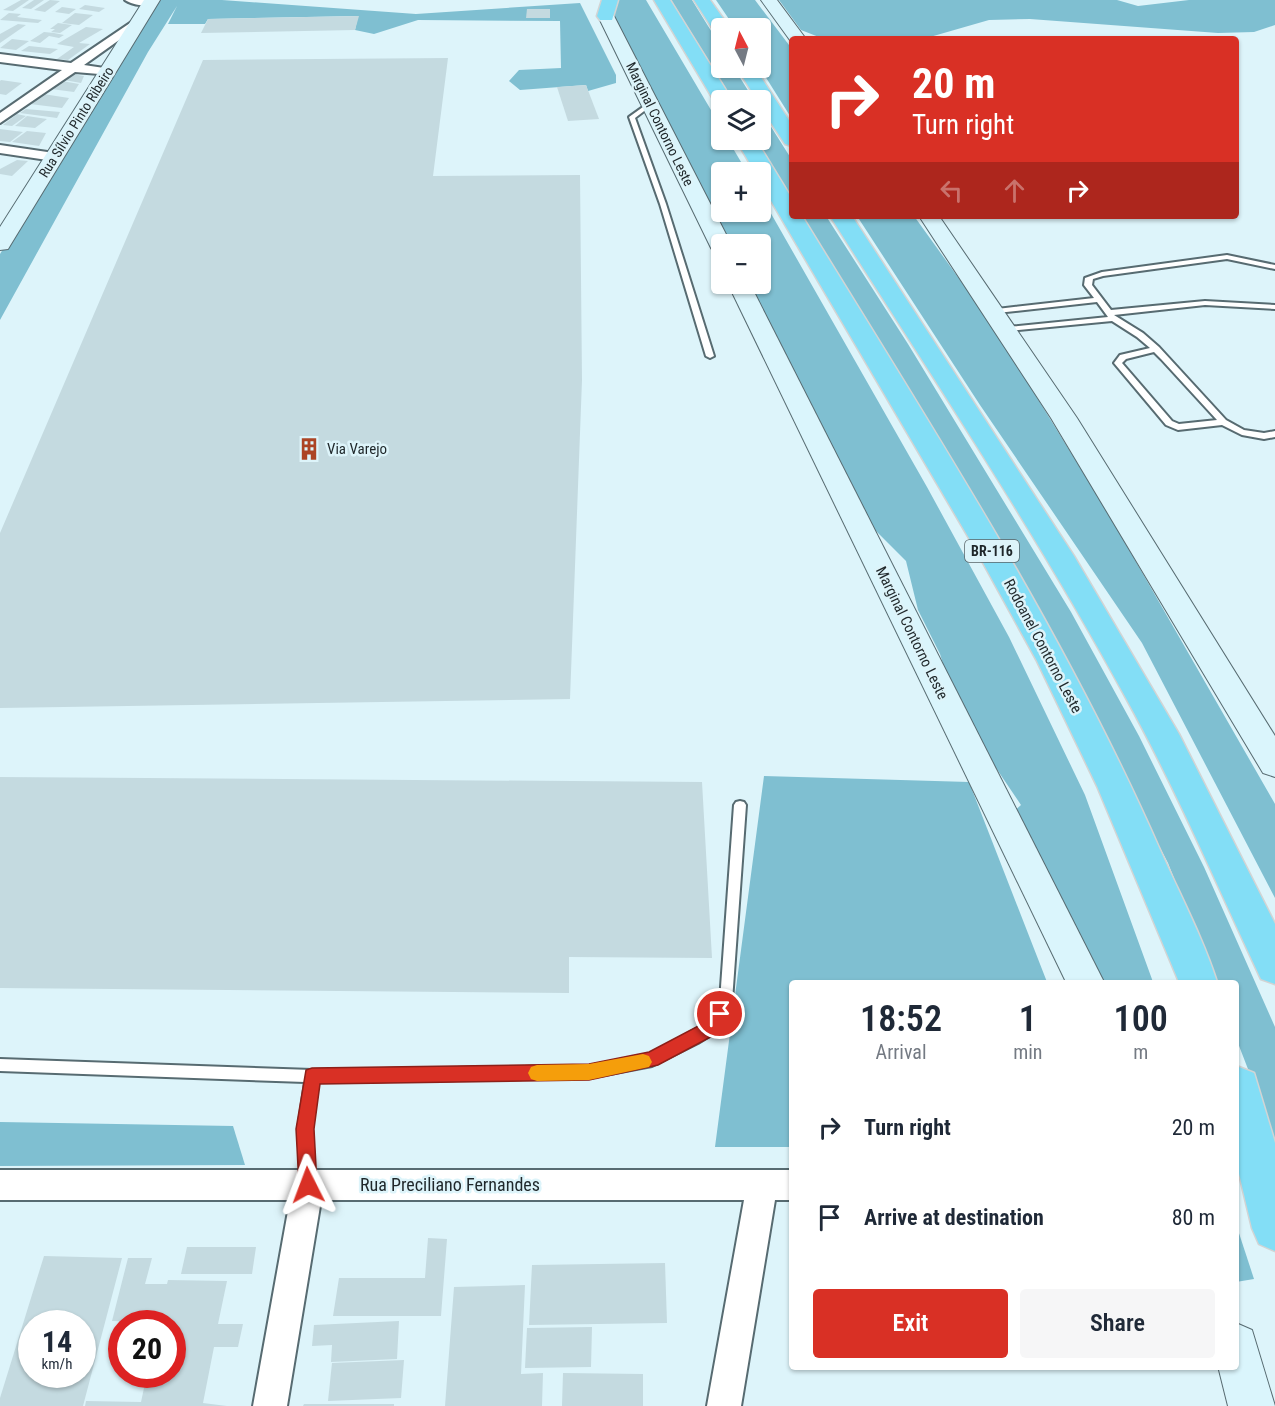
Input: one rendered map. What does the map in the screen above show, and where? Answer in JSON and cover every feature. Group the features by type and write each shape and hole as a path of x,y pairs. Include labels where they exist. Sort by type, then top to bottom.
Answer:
{"highway":[{"path":"662,0 717,90"},
{"path":"702,0 714,18"},
{"path":"752,78 789,135"},
{"name":"Rodoanel Contorno Leste","path":"752,150 789,212"},
{"name":"Rodoanel Contorno Leste","path":"793,219 991,550 1053,661 1114,786 1197,980"},
{"path":"843,219 1095,614 1160,731 1270,953"},
{"path":"1239,1089 1275,1187"},
{"path":"1239,1092 1275,1228"}],"main road":[{"path":"769,0 796,36"},
{"name":"Rua Sílvio Pinto Ribeiro","path":"0,244 151,1"},
{"name":"Marginal Contorno Leste","path":"605,5 650,104 715,234"},
{"path":"931,219 1002,320 1152,558 1275,764"},
{"name":"Marginal Contorno Leste","path":"744,294 1084,980"},
{"path":"1239,1357 1252,1406"}],"street":[{"path":"131,0 151,1"},
{"path":"0,119 139,21"},
{"path":"0,58 107,72"},
{"path":"0,149 54,157"},
{"name":"Rua Preciliano Fernandes","path":"0,1185 777,1185"},
{"path":"270,1406 308,1185"},
{"path":"724,1406 777,1185"}],"lane":[{"path":"650,104 632,117 663,204 710,356"},
{"path":"1275,267 1227,257 1102,274 1089,278 1088,285 1110,316 1140,335 1156,349 1223,422 1242,432 1264,436 1275,434"},
{"path":"1002,320 1097,300"},
{"path":"1002,320 1110,316 1205,303 1275,307"},
{"path":"1156,349 1123,357 1118,363 1169,423 1178,427 1223,422"},
{"path":"0,1065 312,1076 589,1072 652,1060 714,1026 726,1001 740,805"},
{"path":"308,1185 305,1129 312,1076"}],"shaded area":[{"path":"158,0 222,0 416,14 580,3 616,75 616,83 588,91 586,85 520,90 509,81 519,70 561,68 560,21 418,20 374,34 355,30 358,16 208,19 205,24 168,24 177,6 148,52 0,320 0,254"},
{"path":"615,0 646,0 711,110 711,150 734,150 741,162 711,162 711,212 612,16"},
{"path":"671,0 692,0 711,31 711,65"},
{"path":"716,0 755,0 769,18 728,18"},
{"path":"779,0 1117,0 1138,6 1189,0 1275,0 1275,25 1254,32 1218,33 1030,19 989,20 933,36 816,36 801,30"},
{"path":"771,21 789,45 789,114 766,78 771,78"},
{"path":"719,78 740,78 748,90 727,90"},
{"path":"771,127 789,155 789,193 771,162 763,150 771,150"},
{"path":"771,214 927,487 1009,637 1085,795 1152,980 1094,980 1011,814 1021,805 996,768 975,743 949,683 940,654 918,610 906,561 872,527 751,294 771,294 771,234 722,234 716,222 771,222"},
{"path":"805,219 828,219 908,344 1071,612 1139,736 1204,867 1275,1027 1275,1139 1239,1046 1239,980 1214,980 1168,863 1088,708 958,477"},
{"path":"859,219 916,219 991,323 1108,513 1275,804 1275,898 1142,643 980,405"},
{"path":"764,776 969,782 1046,980 789,980 789,1147 715,1147"},
{"path":"0,1122 233,1126 245,1165 0,1166"},
{"path":"1239,1233 1254,1279 1239,1282"}],"building":[{"path":"21,0 29,0 13,11 3,10"},
{"path":"34,0 44,0 31,9 22,8"},
{"path":"50,0 60,1 45,12 34,10"},
{"path":"85,5 105,8 99,12 79,9"},
{"path":"62,7 76,9 69,14 55,12"},
{"path":"527,9 550,9 550,18 526,18"},
{"path":"9,13 21,14 17,17 42,20 38,23 0,20"},
{"path":"75,13 93,15 79,25 62,23"},
{"path":"359,16 355,30 201,33 208,19"},
{"path":"58,23 72,25 60,33 51,32 55,29 50,29"},
{"path":"18,24 26,25 0,43 0,34"},
{"path":"86,27 103,29 79,43 90,44 68,60 57,59 74,47 57,44"},
{"path":"44,32 64,35 59,38 49,36 40,43 30,41"},
{"path":"12,39 29,41 16,50 0,48"},
{"path":"29,46 58,49 50,54 21,51"},
{"name":"Via Varejo","path":"448,58 433,176 580,175 582,380 570,699 0,708 0,533 203,60"},
{"path":"72,74 84,76 81,83 64,80"},
{"path":"0,81 22,83 6,95 0,94"},
{"path":"62,81 79,84 74,92 51,89"},
{"path":"586,85 599,119 568,121 557,87"},
{"path":"43,94 69,98 62,108 30,104"},
{"path":"26,109 60,112 57,118 20,113"},
{"path":"17,114 26,116 12,126 3,125"},
{"path":"27,116 47,119 35,128 15,126"},
{"path":"0,129 23,132 10,142 0,141"},
{"path":"27,131 46,133 39,146 12,142"},
{"path":"17,160 28,161 12,176 0,174 0,169"},
{"path":"0,777 702,782 712,958 569,957 569,993 0,988"},
{"path":"428,1238 447,1239 441,1316 333,1316 339,1278 425,1278"},
{"path":"187,1247 256,1247 252,1274 181,1274"},
{"path":"44,1256 122,1258 96,1357 96,1310 27,1310"},
{"path":"128,1258 152,1258 145,1284 167,1284 168,1280 227,1281 218,1324 243,1324 238,1347 214,1347 203,1403 227,1406 85,1406 86,1401 141,1402 144,1388 186,1388 186,1310 115,1310"},
{"path":"665,1263 667,1323 529,1325 532,1265"},
{"path":"525,1285 521,1374 543,1373 542,1406 445,1406 454,1287"},
{"path":"399,1321 397,1359 331,1362 332,1345 312,1346 314,1325"},
{"path":"592,1327 591,1367 525,1368 527,1328"},
{"path":"18,1340 18,1388 88,1388 83,1406 0,1406 0,1398"},
{"path":"404,1360 401,1398 328,1401 332,1363"},
{"path":"563,1373 643,1374 643,1406 562,1406"},
{"path":"304,1404 394,1404 394,1406 303,1406"}],"slow traffic":[{"path":"537,1073 589,1072 643,1062"}],"place":[{"name":"Via Varejo","path":"309,449"}],"route":[{"path":"308,1185 305,1129 312,1076 589,1072 652,1060 714,1026 720,1014"}]}
